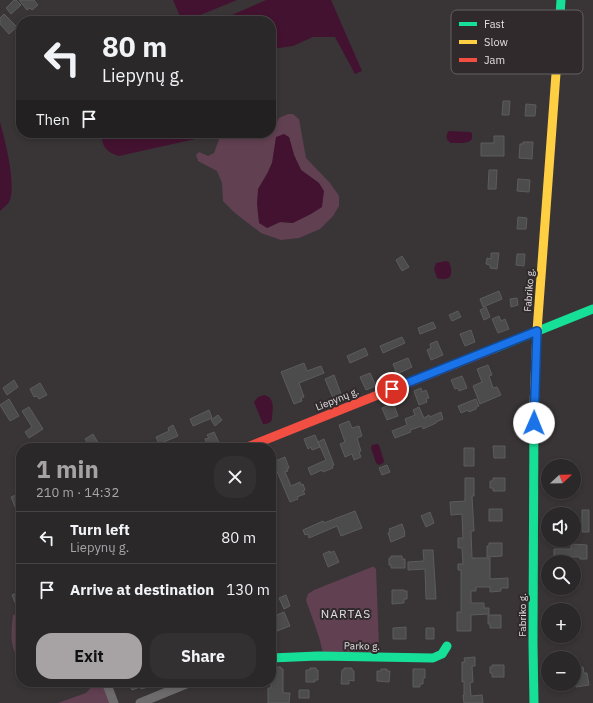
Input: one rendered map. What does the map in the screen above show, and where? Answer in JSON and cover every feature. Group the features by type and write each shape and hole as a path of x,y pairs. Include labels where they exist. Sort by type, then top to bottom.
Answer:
{"street":[{"name":"Fabriko g.","path":"560,10 561,0"},
{"name":"Fabriko g.","path":"534,703 534,408 537,331 556,74"},
{"name":"Liepynų g.","path":"257,443 593,309"},
{"name":"Parko g.","path":"276,658 318,656 433,658 442,655 447,646"},
{"path":"108,687 114,703"},
{"path":"140,703 179,687"}],"shaded area":[{"path":"173,0 237,0 198,16 180,16"},
{"path":"266,0 331,0 362,71 355,74 335,37 313,37 293,46 276,48 276,16 229,16"},
{"path":"288,114 293,114 299,119 306,158 330,183 339,196 339,206 333,216 320,229 299,238 281,240 261,233 235,213 223,201 222,183 217,171 198,161 196,155 199,152 208,156 214,153 220,138 276,138 276,124 279,118","holes":["289,137 294,155 301,170 319,183 293,223 280,222 267,228 268,172 272,163"]},
{"path":"0,122 5,140 12,186 9,202 0,211"},
{"path":"449,131 471,132 472,139 463,143 451,143 447,138"},
{"path":"284,134 289,137 294,155 301,170 319,183 324,191 322,207 293,223 280,222 267,228 259,223 257,204 258,189 272,163 276,137"},
{"path":"102,138 200,138 119,156 108,151"},
{"path":"446,261 449,262 451,270 450,277 446,279 437,278 434,269 436,263"},
{"path":"264,395 268,396 272,401 273,410 271,421 263,424 254,402 258,397"},
{"path":"372,445 379,445 384,461 379,465 376,463 371,448"},
{"path":"372,567 376,569 379,649 376,652 323,653 306,600 308,594 314,590"},
{"path":"16,614 16,655 11,634 13,615"},
{"path":"91,687 105,687 111,703 58,703 86,693"}],"building":[{"path":"14,0 21,5 11,14 6,8"},
{"path":"19,0 34,0 38,5 32,10 30,8 27,10"},
{"path":"4,14 16,26 16,28 9,34 0,24 0,18"},
{"path":"503,101 510,101 509,115 502,115"},
{"path":"526,104 536,105 535,116 525,116"},
{"path":"494,136 504,136 504,156 481,156 481,143 494,143"},
{"path":"523,142 533,142 532,159 519,158 520,144 523,144"},
{"path":"489,170 497,170 496,189 488,189"},
{"path":"518,179 530,180 529,192 517,191"},
{"path":"518,217 527,218 526,229 517,229"},
{"path":"491,253 499,253 497,269 490,268 490,265 486,264 487,258 491,259"},
{"path":"517,254 525,254 524,266 516,265"},
{"path":"402,256 409,267 402,271 396,260"},
{"path":"499,291 502,299 483,307 480,299"},
{"path":"517,298 518,305 511,307 510,299"},
{"path":"486,307 490,317 484,320 480,310"},
{"path":"458,311 461,317 452,321 449,315"},
{"path":"499,316 501,321 505,319 509,329 498,333 492,319"},
{"path":"433,322 436,328 420,334 418,328"},
{"path":"471,330 475,342 465,346 460,334"},
{"path":"402,337 405,343 383,353 380,346"},
{"path":"437,341 443,355 431,360 427,350 431,348 430,344"},
{"path":"365,348 368,355 350,363 347,356"},
{"path":"408,358 412,367 397,374 393,364"},
{"path":"304,363 307,371 321,366 324,373 299,383 304,397 301,398 302,401 294,404 281,372"},
{"path":"488,365 492,375 489,376 493,388 497,387 501,395 480,404 473,386 482,382 477,369"},
{"path":"370,373 376,386 366,390 360,377"},
{"path":"334,375 341,394 333,398 325,379"},
{"path":"462,376 467,388 459,391 458,388 455,389 451,380"},
{"path":"14,380 18,387 7,395 3,388"},
{"path":"40,383 47,395 39,399 37,396 34,397 30,389"},
{"path":"421,388 422,392 426,390 429,398 426,399 427,402 419,405 414,391"},
{"path":"9,399 19,416 10,421 0,405"},
{"path":"476,399 479,406 476,407 476,409 461,413 458,406"},
{"path":"393,403 398,416 387,420 382,408"},
{"path":"29,407 43,429 29,438 25,432 32,427 22,411"},
{"path":"419,407 424,418 441,412 443,419 423,429 422,426 410,430 411,432 395,438 392,431 407,425 405,419 415,415 413,410"},
{"path":"209,410 212,418 193,426 190,419"},
{"path":"218,415 222,420 215,426 211,420"},
{"path":"349,421 352,428 359,426 362,436 357,438 361,451 359,452 361,457 354,460 352,454 345,457 340,444 345,442 339,425"},
{"path":"173,425 178,436 159,443 156,437 169,431 168,428"},
{"path":"214,432 219,443 207,443 205,439 209,438 207,435"},
{"path":"93,434 98,443 88,443 85,439"},
{"path":"315,435 320,447 312,450 311,447 308,449 304,439"},
{"path":"324,439 334,465 332,466 333,468 323,472 322,470 311,475 308,468 326,460 318,442"},
{"path":"493,446 505,446 505,458 494,458"},
{"path":"464,448 474,448 474,466 464,466"},
{"path":"285,457 289,468 287,469 288,471 285,472 291,486 300,482 301,485 303,484 305,490 303,491 305,494 297,497 298,499 290,502 276,469 276,461"},
{"path":"387,465 390,472 382,475 379,468"},
{"path":"465,478 474,478 474,496 472,496 474,531 471,531 472,558 490,558 490,579 508,578 508,588 501,588 501,591 490,592 490,587 476,587 476,591 471,591 471,603 484,603 484,608 489,608 489,614 471,615 471,631 457,631 457,612 461,612 461,570 458,570 458,564 463,564 462,548 458,548 458,538 463,538 462,514 451,515 450,502 465,501"},
{"path":"493,478 505,478 505,491 493,491 493,488 490,488 490,481 493,481"},
{"path":"16,495 16,509 11,497"},
{"path":"489,509 502,509 502,521 489,521"},
{"path":"582,510 589,510 589,532 582,532"},
{"path":"355,511 362,528 341,536 337,526 309,538 308,534 305,535 303,530 323,521 324,523"},
{"path":"430,512 434,523 426,527 421,516"},
{"path":"402,524 405,536 391,542 388,533 390,532 389,529"},
{"path":"489,543 502,543 502,556 487,557 487,546 489,546"},
{"path":"581,545 587,545 587,559 581,559 581,555 554,555 554,549 571,549 571,547 581,547"},
{"path":"423,550 433,550 436,599 426,599 425,569 408,570 408,562 424,561"},
{"path":"330,551 330,553 334,551 339,562 328,567 323,554"},
{"path":"391,556 402,556 402,559 405,559 405,568 391,568 391,565 389,565 389,558 391,558"},
{"path":"392,590 407,591 407,599 404,599 404,603 392,604"},
{"path":"16,593 16,605 12,595"},
{"path":"286,595 290,606 284,609 279,598"},
{"path":"284,612 290,626 277,631 276,615"},
{"path":"488,615 501,615 501,628 490,628 490,624 488,624"},
{"path":"406,627 406,639 393,639 393,628"},
{"path":"426,628 434,628 434,639 426,639"},
{"path":"475,657 475,666 472,666 473,682 470,683 471,696 482,695 483,703 464,703 462,662 465,662 464,658"},
{"path":"492,665 504,665 504,677 492,677 490,667 492,667"},
{"path":"276,667 281,667 281,669 283,669 283,693 290,693 289,703 268,703 268,688 276,687"},
{"path":"581,667 583,667 584,673 587,673 589,685 581,686"},
{"path":"310,668 316,668 316,670 318,670 318,680 315,680 315,682 306,682 306,670 310,670"},
{"path":"344,668 352,668 354,671 354,681 349,680 349,684 341,684 342,670 344,670"},
{"path":"381,669 387,669 387,671 390,671 389,682 377,681 377,671 381,671"},
{"path":"413,669 425,669 425,678 423,678 423,684 420,684 420,687 413,687"},
{"path":"130,687 140,687 132,690"},
{"path":"299,690 309,690 309,698 299,698"}],"traffic: fast":[{"path":"560,10 561,0"},
{"path":"493,349 593,309"},
{"path":"534,406 534,703"},
{"path":"276,658 318,656 433,658 442,654 447,646"}],"traffic: slow":[{"path":"534,406 537,331 556,74"}],"traffic: jam":[{"path":"258,443 493,349"}],"district":[{"name":"NARTAS","path":"346,613"}],"route":[{"path":"392,389 537,331 534,423"}]}
